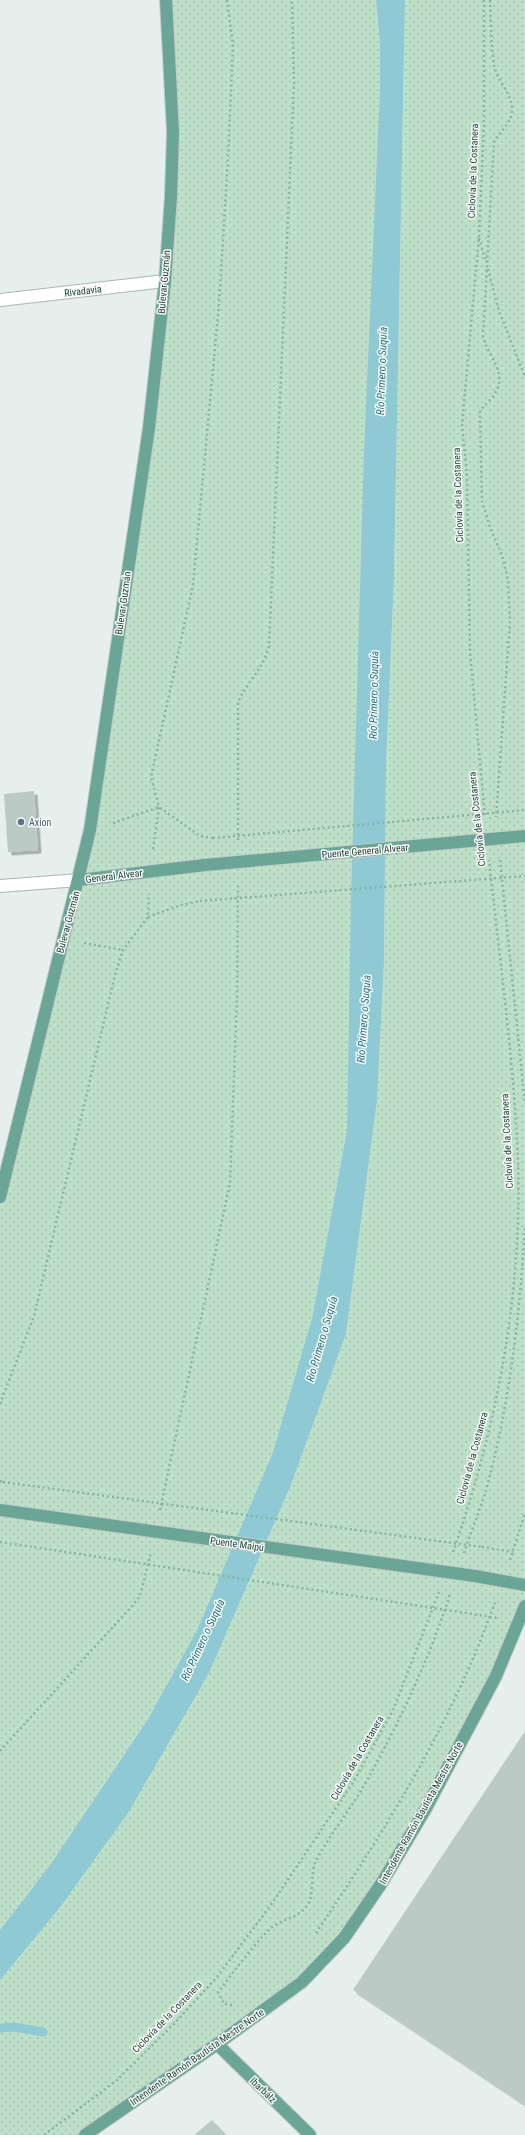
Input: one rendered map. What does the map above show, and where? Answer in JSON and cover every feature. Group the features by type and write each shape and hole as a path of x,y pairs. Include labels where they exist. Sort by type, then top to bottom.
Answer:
{"main road":[{"name":"Bulevar Guzmán","path":"0,1197 62,940 79,880 90,830 149,428 165,281 171,196 172,132 166,0"},
{"name":"Puente General Alvear","path":"205,865 525,836"},
{"name":"General Alvear","path":"79,880 205,865"},
{"name":"Puente Maipú","path":"0,1510 474,1576 525,1585"},
{"name":"Intendente Ramón Bautista Mestre Norte","path":"85,2135 217,2044 302,1982 344,1938 381,1884 425,1810 496,1676 525,1606"},
{"name":"Ibarbálz","path":"217,2044 310,2135"}],"street":[{"name":"Rivadavia","path":"0,300 165,281"},
{"name":"General Alvear","path":"0,886 79,880"}],"path":[{"path":"148,917 150,872 159,807 151,777 193,585 219,304 233,45 227,0"},
{"path":"238,845 238,702 243,691 266,660 269,646 294,83 292,0"},
{"name":"Ciclovía de la Costanera","path":"484,0 484,124 479,236 462,426 467,475 470,652 485,820"},
{"path":"490,0 494,66 512,109 509,124 498,133 494,142 483,336 485,346 499,371 500,382 494,396 484,405 480,412 482,501 490,527 502,555 508,580 510,621 496,821"},
{"path":"479,236 498,308 525,377"},
{"path":"90,830 159,807"},
{"path":"159,807 200,836 213,838 525,810"},
{"name":"Ciclovía de la Costanera","path":"451,1557 479,1470 503,1367 514,1283 518,1200 517,1142 489,852"},
{"path":"499,852 525,1104"},
{"path":"160,1512 230,1183 238,996 238,876"},
{"path":"0,1404 34,1316 113,983 123,950 148,917 178,906 200,901 525,876"},
{"path":"62,940 123,950"},
{"path":"462,1558 490,1476 512,1365 521,1299 525,1226"},
{"path":"2,1481 513,1552"},
{"path":"316,1934 355,1876 438,1734 490,1617 525,1513"},
{"path":"0,1542 460,1612 518,1623"},
{"path":"0,1751 140,1596 151,1550"},
{"name":"Ciclovía de la Costanera","path":"44,2135 117,2080 173,2025 217,1976 273,1902 354,1781 393,1710 424,1634 441,1585"},
{"path":"238,2001 231,2006 224,2004 218,1996 218,1992 271,1929 282,1921 296,1916 307,1906 311,1894 315,1862 364,1784 404,1709 438,1630 452,1588"}],"green space":[{"path":"166,0 376,0 380,46 380,89 347,1130 312,1318 273,1452 197,1630 148,1719 50,1865 0,1930 0,1197 79,880 130,554 171,196"},
{"path":"405,0 525,0 525,1606 496,1676 381,1884 302,1982 85,2135 0,2135 0,1980 58,1910 209,1673 291,1485 346,1334 377,1101 384,963 386,767 394,578"}],"water":[{"name":"Río Primero o Suquía","path":"376,0 405,0 394,578 386,767 384,963 377,1101 346,1334 291,1485 209,1673 128,1813 58,1910 0,1980 0,1930 50,1865 148,1719 197,1630 273,1452 312,1318 347,1130 351,898 364,451 380,89 380,46"}],"building":[{"name":"Axion","path":"34,791 38,850 8,852 4,794"},
{"path":"525,1731 525,2105 353,1990"},
{"path":"212,2120 226,2135 194,2135"}],"waterway":[{"path":"0,2028 14,2027 43,2032"}],"place":[{"name":"Axion","path":"21,822"}]}
